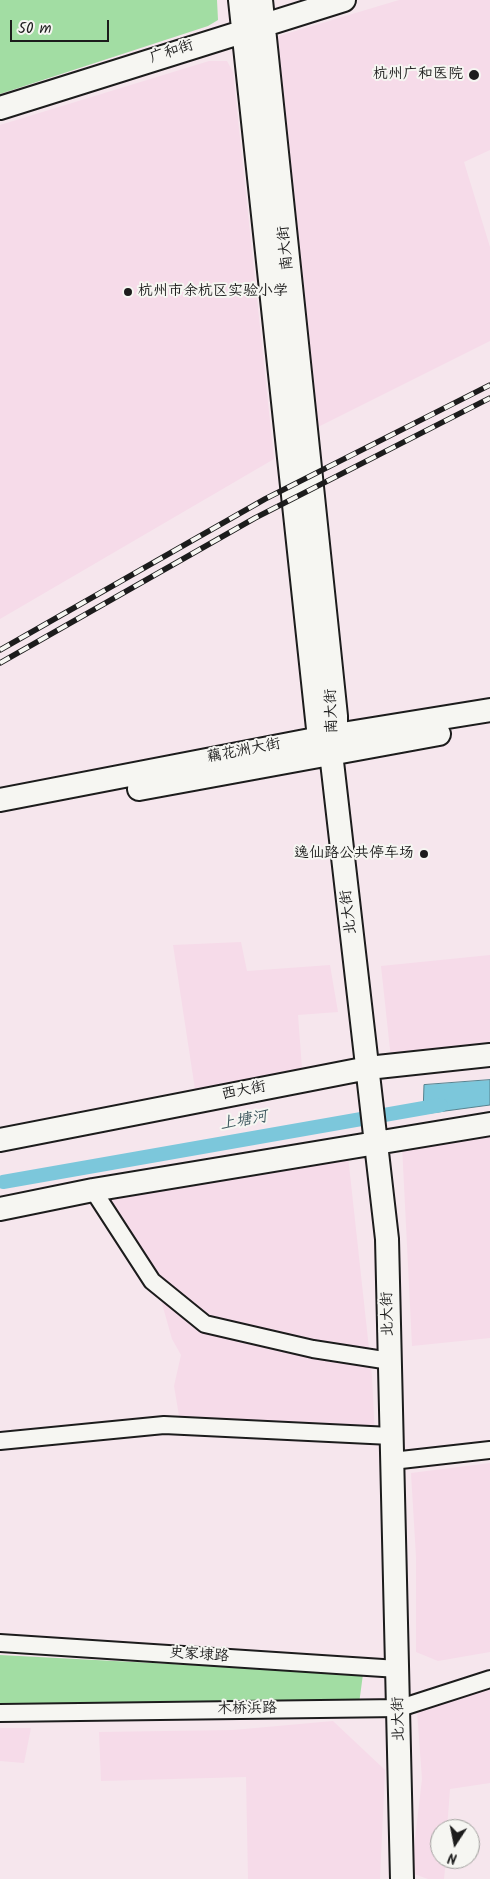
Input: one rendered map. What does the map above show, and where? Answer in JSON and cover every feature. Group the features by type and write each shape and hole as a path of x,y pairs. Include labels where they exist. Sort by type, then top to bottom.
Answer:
{"main road":[{"name":"南大街","path":"240,0 254,27"},
{"name":"南大街","path":"261,0 254,27 328,742"},
{"name":"广和街","path":"0,108 344,0"},
{"name":"藕花洲大街","path":"0,800 328,742 490,710"},
{"name":"藕花洲大街","path":"0,815 328,742 490,725"},
{"name":"北大街","path":"328,742 387,1239 400,1708 402,1879"},
{"name":"西大街","path":"0,1140 368,1068 490,1055"},
{"path":"0,1209 93,1190 490,1124"}],"street":[{"path":"93,1190 152,1281 205,1324 313,1349 390,1361"},
{"path":"0,1442 164,1425 391,1436"},
{"path":"392,1461 490,1450"},
{"name":"史家埭路","path":"0,1644 398,1669"},
{"name":"木桥浜路","path":"0,1713 400,1708 490,1679"}],"shaded area":[{"path":"399,0 490,0 490,150 464,162 490,247 490,341 318,427 272,38"},
{"name":"杭州市余杭区实验小学","path":"209,61 227,61 233,72 274,459 0,619 0,125"},
{"path":"241,942 247,971 330,965 338,1012 298,1015 302,1068 196,1096 173,945"},
{"path":"490,955 490,1048 391,1059 381,966"},
{"path":"490,1132 490,1338 412,1346 402,1145"},
{"path":"348,1156 372,1376 375,1438 181,1428 174,1386 181,1355 172,1339 159,1293 101,1201"},
{"path":"490,1463 490,1652 438,1661 416,1652 416,1557 411,1473"},
{"path":"490,1689 490,1783 450,1789 448,1819 430,1819 430,1869 445,1869 444,1879 428,1879 411,1873 422,1779 417,1711"},
{"path":"333,1721 385,1770 380,1879 248,1879 246,1777 101,1781 99,1732 233,1730"},
{"path":"0,1728 31,1728 24,1763 0,1761"}],"green space":[{"path":"0,0 217,0 218,20 208,26 0,94"},
{"path":"0,1655 363,1674 359,1704 0,1704"}],"water":[{"path":"490,1080 490,1105 423,1114 424,1085"}],"waterway":[{"name":"上塘河","path":"3,1182 441,1105"}],"railway":[{"path":"0,650 265,499 490,385"},
{"path":"0,663 255,518 490,398"}],"place":[{"name":"杭州广和医院","path":"474,75"},
{"name":"杭州市余杭区实验小学","path":"128,292"},
{"name":"逸仙路公共停车场","path":"424,854"}]}
